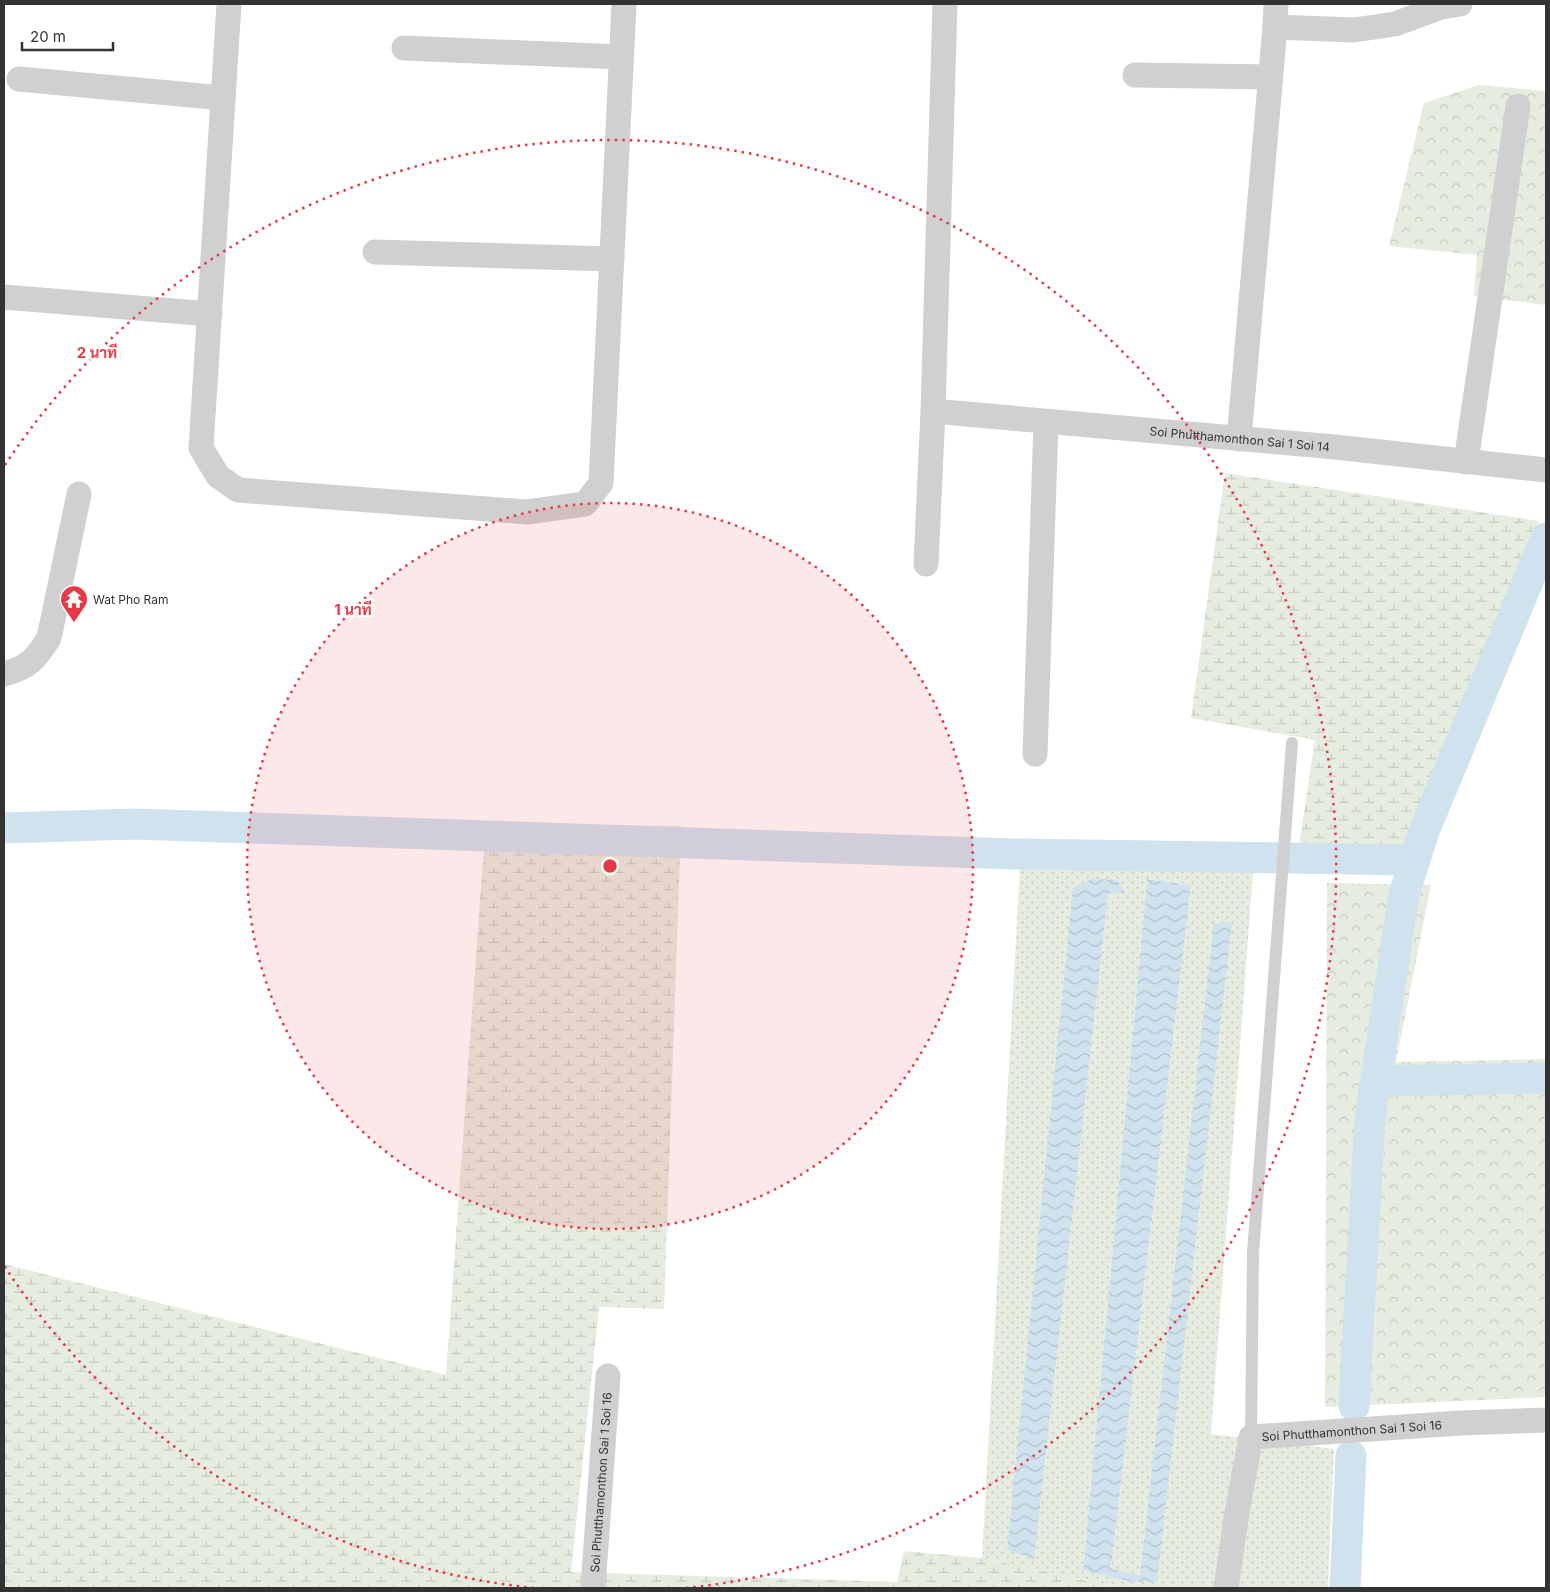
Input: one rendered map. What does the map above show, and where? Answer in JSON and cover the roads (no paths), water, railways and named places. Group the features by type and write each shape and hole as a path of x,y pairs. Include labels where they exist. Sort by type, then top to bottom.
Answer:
{"street":[{"path":"229,4 201,448 218,476 238,490 527,512 585,504 601,483 624,4"},
{"path":"926,564 933,411 945,4"},
{"path":"1239,439 1276,15 1354,30 1395,24 1441,7 1460,4"},
{"path":"404,48 621,57"},
{"path":"1135,75 1270,77"},
{"path":"19,80 223,98"},
{"path":"1466,462 1518,106"},
{"path":"375,252 612,259"},
{"path":"4,297 210,314"},
{"name":"Soi Phutthamonthon Sai 1 Soi 14","path":"933,411 1335,447 1546,470"},
{"path":"1035,754 1046,422"},
{"path":"4,674 20,670 37,658 49,638 79,494"},
{"name":"Soi Phutthamonthon Sai 1 Soi 16","path":"593,1588 608,1376"},
{"name":"Soi Phutthamonthon Sai 1 Soi 16","path":"1226,1588 1237,1512 1251,1437 1546,1420"}],"lane":[{"path":"1251,1437 1254,1253 1292,743"}],"water":[{"path":"1092,879 1117,880 1125,892 1108,894 1034,1559 1007,1550 1073,888"},
{"path":"1147,879 1191,885 1111,1569 1140,1575 1214,923 1232,922 1157,1582 1131,1582 1083,1570"}],"waterway":[{"path":"1354,1406 1370,1118 1404,894 1424,831 1546,538"},
{"path":"4,828 135,824 1014,854 1415,860"},
{"path":"1376,1081 1546,1078"},
{"path":"1345,1588 1351,1456"}],"place":[{"name":"Wat Pho Ram","path":"74,623"}]}
